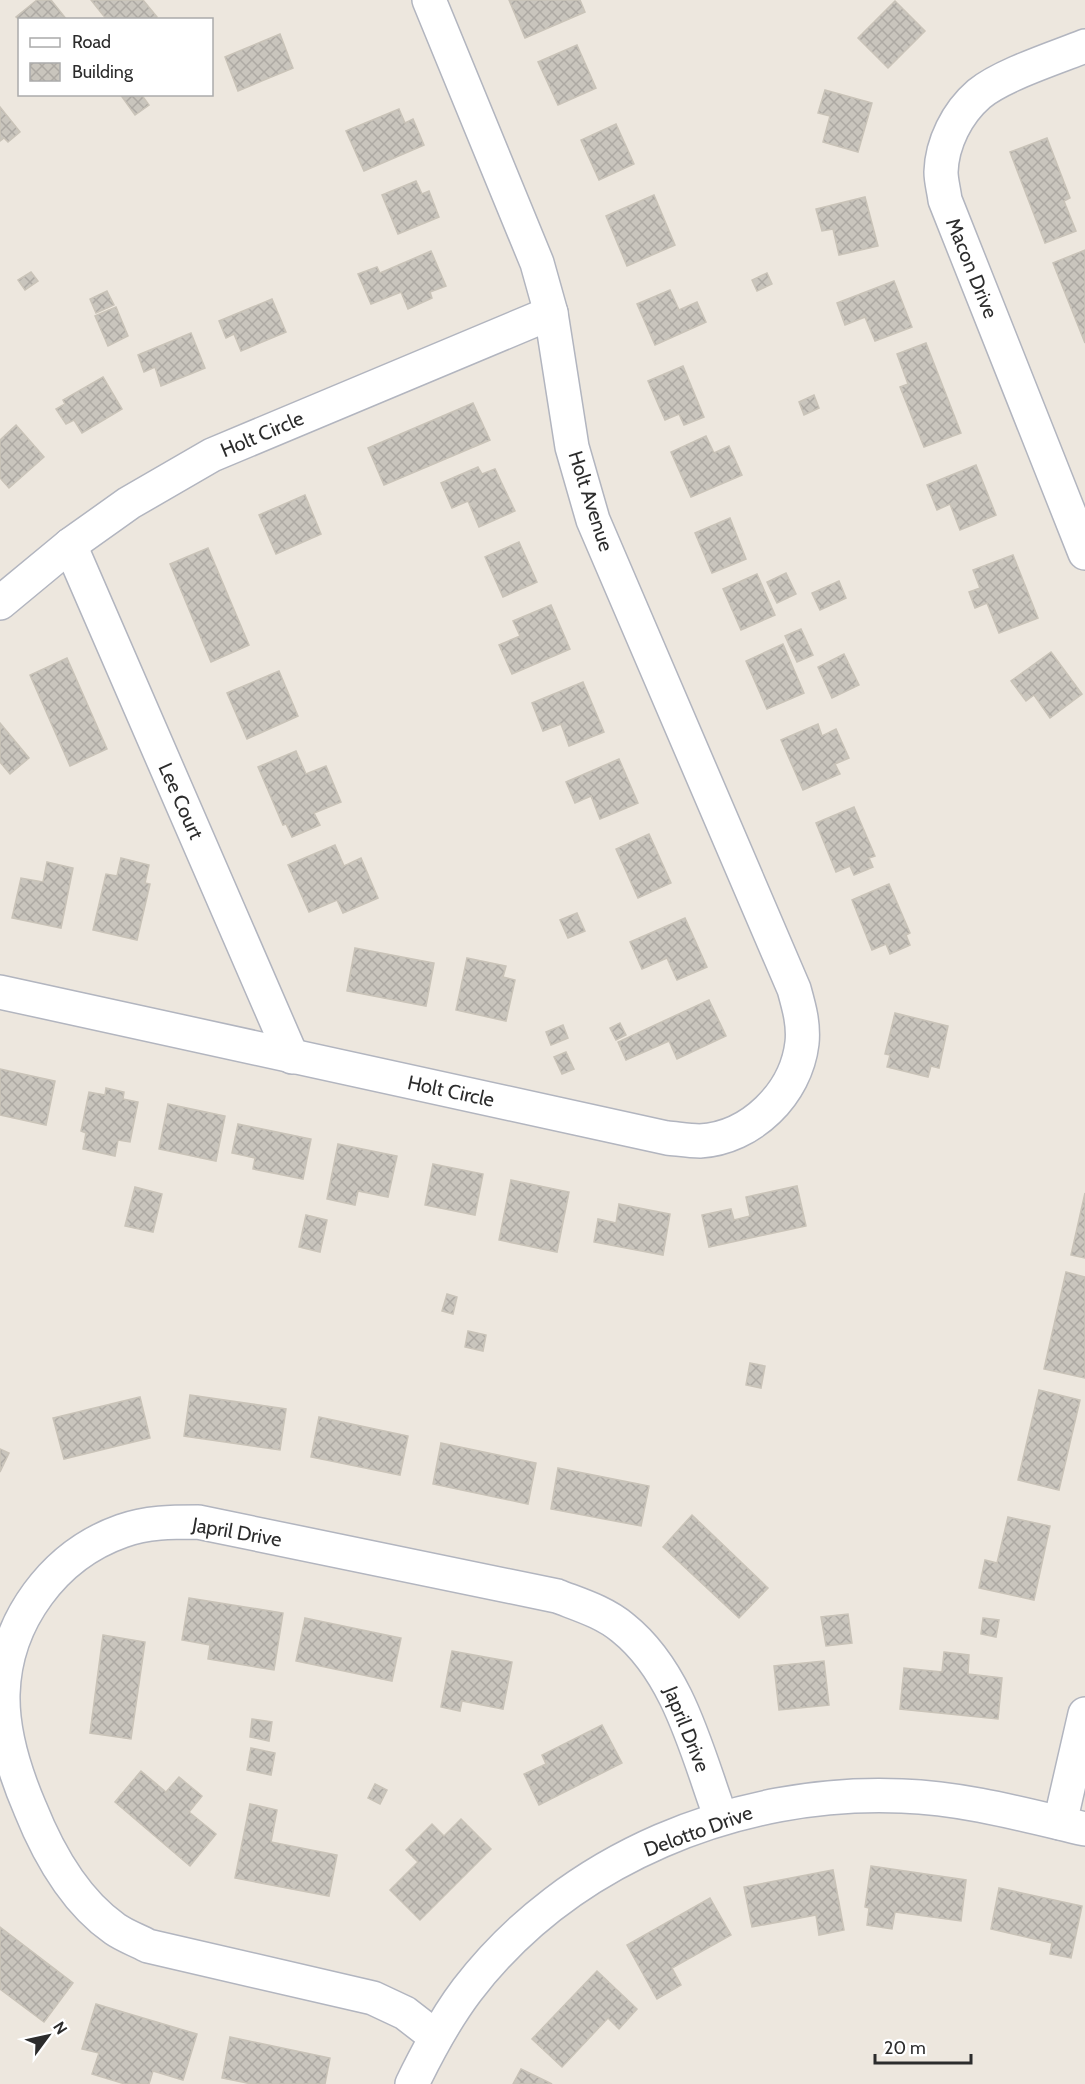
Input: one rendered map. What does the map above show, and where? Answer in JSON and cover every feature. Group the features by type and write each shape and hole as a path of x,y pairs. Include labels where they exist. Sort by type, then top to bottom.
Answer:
{"street":[{"name":"Holt Avenue","path":"429,0 537,263 551,313 572,447 593,520 794,989"},
{"name":"Macon Drive","path":"1085,46 1004,79 980,94 959,116 946,142 941,172 945,200 1085,553"},
{"name":"Holt Circle","path":"0,603 69,545 129,503 212,455 551,313"},
{"name":"Lee Court","path":"69,545 292,1057"},
{"name":"Holt Circle","path":"0,992 667,1138 700,1141 730,1134 756,1121 778,1100 794,1073 802,1044 802,1015 794,989"},
{"name":"Japril Drive","path":"435,2037 405,2013 373,1998 148,1946 116,1930 87,1905 60,1869 38,1829 18,1780 6,1730 3,1694 9,1654 11,1613 34,1598 57,1570 89,1546 122,1531 161,1522 198,1522 557,1596 591,1609 622,1627 651,1654 674,1690 721,1818"},
{"path":"1072,1826 1085,1714"},
{"name":"Delotto Drive","path":"412,2084 435,2037 467,1990 502,1950 551,1905 606,1868 664,1839 721,1818 762,1807 827,1797 902,1796 958,1802 1072,1826"}],"building":[{"path":"37,0 51,0 65,18 18,18 16,17"},
{"path":"91,0 143,0 157,17 156,18 105,18"},
{"path":"509,0 580,0 585,12 525,38"},
{"path":"895,1 925,31 888,68 858,38"},
{"path":"280,34 293,68 238,91 225,57"},
{"path":"577,45 596,88 558,105 538,62"},
{"path":"825,90 872,103 858,152 823,142 830,116 818,113"},
{"path":"121,96 142,96 149,105 135,115"},
{"path":"0,107 20,132 8,142 4,138 0,141"},
{"path":"399,109 405,123 413,119 424,145 364,171 346,131"},
{"path":"616,124 634,164 599,180 581,140"},
{"path":"1047,138 1070,198 1064,201 1076,231 1045,243 1010,152"},
{"path":"416,181 422,194 429,191 439,217 398,234 382,195"},
{"path":"654,195 675,245 627,266 606,216"},
{"path":"865,197 878,246 839,255 833,229 822,231 816,209"},
{"path":"1085,250 1085,343 1053,263"},
{"path":"431,251 446,286 430,292 432,298 408,309 401,292 371,304 358,274 377,267 380,273"},
{"path":"31,272 38,281 25,290 18,280"},
{"path":"767,273 772,284 757,291 752,280"},
{"path":"894,281 912,327 875,341 865,317 845,325 837,303"},
{"path":"670,290 679,310 697,302 706,322 655,345 637,304"},
{"path":"107,291 114,305 96,313 90,299"},
{"path":"272,299 286,332 241,351 234,334 226,338 219,321"},
{"path":"116,307 128,336 108,346 95,316"},
{"path":"191,333 205,368 161,386 155,367 144,372 138,355"},
{"path":"926,343 961,433 924,447 900,387 908,384 897,354"},
{"path":"683,366 704,417 684,425 679,414 665,420 648,381"},
{"path":"103,377 122,409 82,433 74,420 66,424 56,409 65,404 63,400"},
{"path":"814,395 819,408 804,415 799,402"},
{"path":"473,403 490,440 384,485 368,448"},
{"path":"16,425 44,457 9,488 0,478 0,440"},
{"path":"706,436 714,453 729,446 742,475 691,497 671,452"},
{"path":"976,465 996,515 960,530 950,504 937,510 927,485"},
{"path":"478,467 482,474 495,469 515,511 479,527 468,501 452,508 441,483"},
{"path":"305,495 321,534 276,554 259,515"},
{"path":"730,518 746,559 712,573 695,533"},
{"path":"519,542 537,582 503,597 485,557"},
{"path":"208,548 249,645 211,662 170,564"},
{"path":"1013,555 1038,618 999,633 987,603 975,608 969,592 980,588 973,570"},
{"path":"786,573 796,594 777,603 767,582"},
{"path":"757,574 775,615 741,630 723,589"},
{"path":"839,581 846,598 820,610 812,593"},
{"path":"551,605 570,649 512,674 499,645 520,636 513,621"},
{"path":"801,629 813,655 797,662 785,636"},
{"path":"783,644 804,693 767,709 746,661"},
{"path":"1051,652 1082,694 1050,718 1034,695 1026,701 1011,681"},
{"path":"844,654 859,685 832,698 818,667"},
{"path":"67,658 107,749 70,766 30,675"},
{"path":"279,671 298,716 247,739 227,693"},
{"path":"583,682 604,732 569,746 561,724 543,731 532,703"},
{"path":"0,723 29,758 10,774 0,762"},
{"path":"818,724 822,736 836,729 849,758 835,764 840,774 803,790 781,740"},
{"path":"296,751 306,774 326,766 341,802 314,813 320,825 292,837 286,824 283,825 258,767"},
{"path":"619,759 638,803 600,819 591,796 575,803 566,782"},
{"path":"854,807 875,856 869,858 873,867 854,875 850,866 836,872 816,823"},
{"path":"649,834 671,883 638,898 616,849"},
{"path":"335,845 344,866 361,858 378,898 343,913 337,900 309,912 288,865"},
{"path":"121,858 149,865 145,883 150,884 137,940 93,930 106,874 117,876"},
{"path":"47,862 73,868 61,928 12,918 21,878 43,882"},
{"path":"889,884 910,933 906,935 910,945 890,954 886,944 872,950 852,900"},
{"path":"577,913 585,931 568,938 560,920"},
{"path":"685,918 707,967 677,980 667,958 642,969 630,942"},
{"path":"355,948 434,963 426,1006 347,991"},
{"path":"467,958 506,966 503,977 515,980 506,1021 456,1010"},
{"path":"709,1000 726,1036 677,1059 669,1041 626,1060 618,1042"},
{"path":"895,1013 948,1026 939,1068 931,1066 928,1077 887,1067 890,1055 885,1054"},
{"path":"620,1023 626,1035 616,1040 610,1028"},
{"path":"563,1025 568,1038 551,1045 546,1032"},
{"path":"566,1052 574,1069 562,1074 554,1057"},
{"path":"0,1069 55,1081 46,1125 0,1115"},
{"path":"106,1088 124,1092 123,1099 138,1102 130,1142 118,1140 115,1156 83,1149 86,1133 81,1131 89,1092 105,1095"},
{"path":"168,1104 225,1116 216,1161 159,1149"},
{"path":"238,1124 311,1139 303,1179 253,1169 255,1158 232,1153"},
{"path":"338,1144 397,1156 388,1197 358,1191 355,1205 327,1199"},
{"path":"433,1164 483,1174 475,1215 425,1205"},
{"path":"511,1180 569,1192 557,1252 499,1240"},
{"path":"797,1186 806,1226 709,1247 702,1215 731,1209 734,1220 750,1216 746,1197"},
{"path":"135,1187 162,1194 153,1232 125,1226"},
{"path":"1085,1193 1085,1258 1071,1255"},
{"path":"619,1204 670,1214 663,1255 594,1242 598,1219 616,1223"},
{"path":"306,1215 327,1220 320,1252 299,1247"},
{"path":"1066,1272 1085,1277 1085,1378 1044,1369"},
{"path":"447,1294 457,1297 453,1314 442,1311"},
{"path":"468,1331 486,1335 483,1351 465,1347"},
{"path":"750,1363 765,1366 761,1388 746,1385"},
{"path":"1039,1390 1080,1400 1059,1490 1018,1480"},
{"path":"190,1395 286,1409 280,1450 184,1436"},
{"path":"140,1397 150,1438 64,1459 53,1418"},
{"path":"319,1417 408,1436 400,1475 311,1457"},
{"path":"441,1443 536,1463 528,1504 433,1484"},
{"path":"0,1449 9,1453 0,1472"},
{"path":"558,1468 649,1486 641,1526 551,1509"},
{"path":"692,1515 768,1588 739,1618 663,1547"},
{"path":"1008,1517 1050,1526 1034,1600 979,1588 985,1560 997,1563"},
{"path":"189,1598 283,1613 274,1670 208,1659 210,1645 182,1640"},
{"path":"848,1614 852,1643 826,1646 821,1617"},
{"path":"305,1618 401,1638 392,1681 296,1661"},
{"path":"983,1618 999,1620 996,1637 981,1634"},
{"path":"103,1635 145,1642 131,1739 90,1733"},
{"path":"452,1651 512,1662 503,1709 462,1701 460,1711 441,1707"},
{"path":"944,1652 969,1655 968,1674 1002,1678 998,1719 900,1709 904,1668 942,1672"},
{"path":"824,1661 829,1705 779,1710 774,1666"},
{"path":"252,1719 272,1722 269,1741 250,1737"},
{"path":"602,1725 622,1763 539,1805 524,1774 546,1764 542,1755"},
{"path":"251,1748 275,1753 271,1775 247,1770"},
{"path":"141,1771 166,1792 179,1777 202,1796 189,1812 216,1834 190,1866 115,1802"},
{"path":"375,1784 387,1790 380,1804 368,1798"},
{"path":"250,1804 277,1810 271,1842 337,1855 329,1896 235,1878"},
{"path":"461,1819 491,1849 420,1920 390,1890 418,1862 406,1850 432,1824 444,1836"},
{"path":"871,1866 966,1880 961,1921 895,1912 892,1929 867,1925 869,1908 865,1907"},
{"path":"833,1870 844,1930 819,1935 816,1915 752,1927 744,1887"},
{"path":"999,1888 1082,1906 1071,1958 1050,1954 1052,1943 991,1929"},
{"path":"710,1898 731,1935 672,1968 681,1985 657,1999 627,1945"},
{"path":"0,1927 73,1983 44,2022 0,1989"},
{"path":"597,1971 637,2009 619,2029 608,2018 562,2067 532,2039"},
{"path":"96,2004 197,2034 183,2080 153,2071 149,2084 125,2084 92,2074 99,2053 82,2049"},
{"path":"230,2037 330,2058 325,2084 252,2084 222,2078"},
{"path":"521,2069 552,2084 513,2084"}]}
